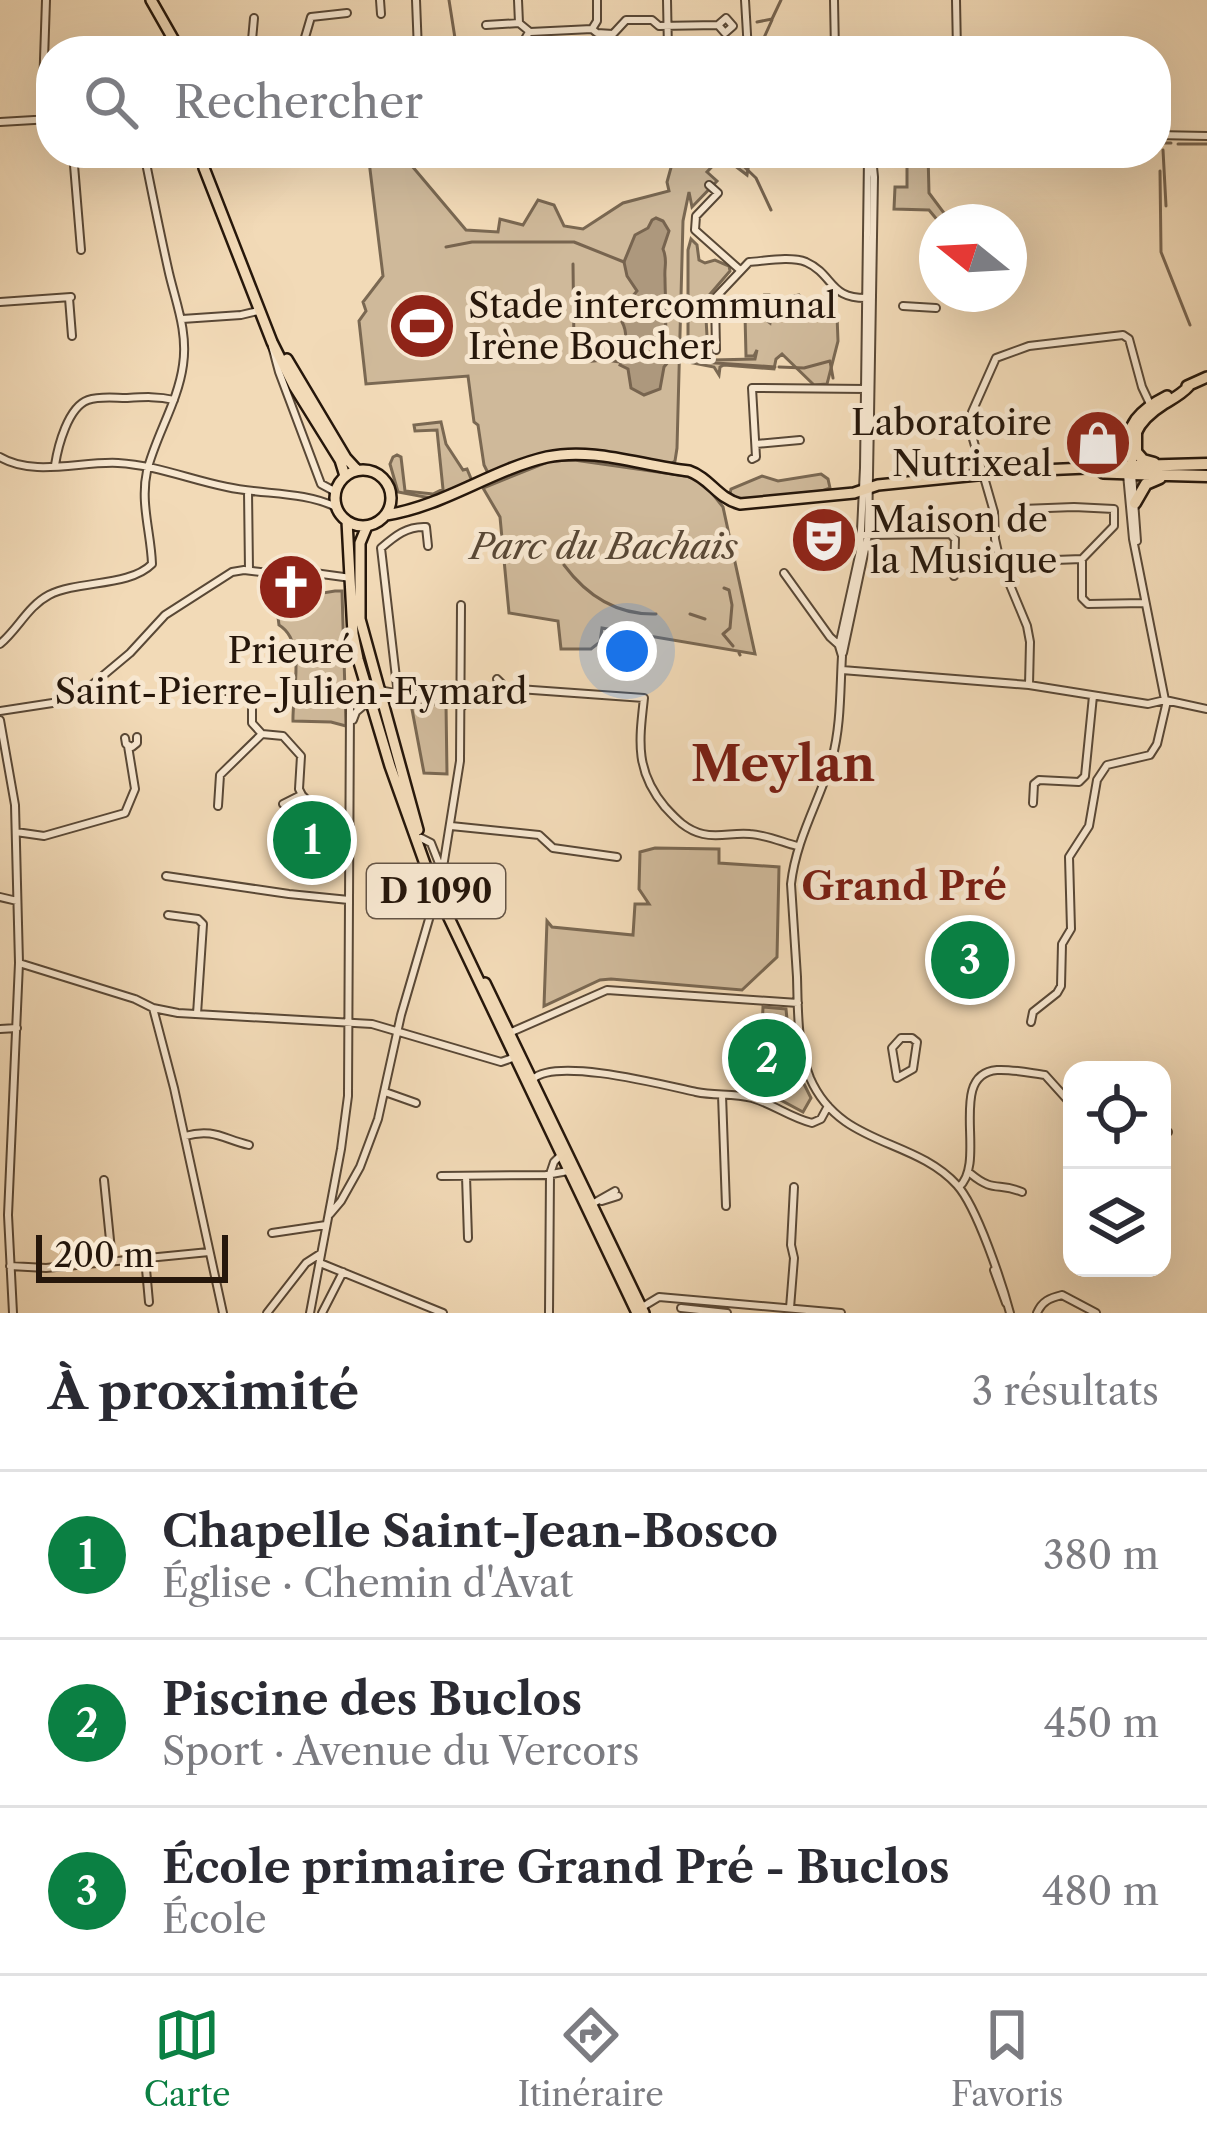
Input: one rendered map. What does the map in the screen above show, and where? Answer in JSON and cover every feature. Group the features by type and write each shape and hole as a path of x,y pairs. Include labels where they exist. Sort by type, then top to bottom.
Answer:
{"highway":[{"path":"1136,430 1137,455 1166,471"},
{"path":"1135,502 1146,484 1166,471 1207,464"},
{"path":"1129,470 1207,476"}],"main road":[{"path":"151,0 171,36"},
{"path":"204,168 272,342 345,476"},
{"path":"252,291 296,375 357,470"},
{"path":"1129,470 1129,429 1139,414 1207,377"},
{"path":"1129,470 1142,420 1189,386"},
{"path":"386,514 430,504 536,460 574,454 689,471 706,478 725,499 740,504 985,474 1129,470"},
{"path":"357,470 380,475 392,497 386,514 368,526 347,521 336,507 335,492 345,476 357,470"},
{"path":"392,497 430,504"},
{"name":"D 1090","path":"347,521 353,634 367,695 404,807 507,1034 513,1058 592,1204 639,1311"},
{"name":"D 1090","path":"368,526 359,543 360,620 439,891"},
{"path":"367,695 380,694"},
{"name":"D 1090","path":"513,1058 533,1079 568,1171 592,1204"}],"street":[{"path":"46,0 47,36"},
{"path":"380,0 380,14"},
{"path":"416,0 417,36"},
{"path":"518,0 519,23"},
{"path":"592,29 597,22 597,0"},
{"path":"667,0 667,36"},
{"path":"745,0 747,36"},
{"path":"834,0 835,36"},
{"path":"956,0 957,36"},
{"path":"305,36 311,17 346,14"},
{"path":"252,36 254,17"},
{"path":"486,25 519,23 530,32 592,29 613,34 626,20 652,20 658,26 718,25"},
{"path":"527,36 530,32"},
{"path":"0,122 36,120"},
{"path":"1171,135 1207,136"},
{"path":"74,168 81,250"},
{"path":"0,644 48,596 136,575 152,565 144,488 183,365 182,320 147,168"},
{"path":"870,168 864,535 842,650 832,757 797,846 791,884 800,1043 816,1089 828,1106 858,1131 933,1165 959,1187 1009,1309"},
{"path":"709,185 718,193 696,216 695,230 740,271"},
{"path":"716,350 715,298 748,262 802,260 842,295 870,298"},
{"path":"0,302 70,297 72,336"},
{"path":"904,306 919,307"},
{"path":"182,320 258,311"},
{"path":"1029,685 1027,626 1000,561 985,474 971,432 972,412 996,358 1029,346 1118,334 1127,336 1150,404"},
{"path":"272,342 278,372 322,484 335,492"},
{"path":"752,459 756,444 752,388 867,389"},
{"path":"55,465 81,404 93,399 174,400"},
{"path":"756,444 800,440"},
{"path":"0,457 24,467 105,462 148,467 248,491 311,498 336,507"},
{"path":"1031,1022 1033,1012 1057,994 1060,986 1062,944 1071,929 1069,857 1089,826 1097,780 1107,765 1150,755 1166,701 1136,545 1129,470"},
{"path":"1129,470 1136,545"},
{"path":"311,498 322,484"},
{"path":"248,491 249,570"},
{"path":"311,498 335,492"},
{"path":"1022,509 1114,509 1114,526 1082,560 1082,598 1088,604 1146,603"},
{"path":"396,695 380,548 417,526 426,527 428,546"},
{"path":"864,535 950,534 955,539 954,576"},
{"path":"1028,561 1082,560"},
{"path":"13,1313 6,1260 19,963 13,788 0,716 81,694 130,653 165,615 232,572 307,572 351,578"},
{"path":"784,573 842,650"},
{"path":"272,1233 326,1221 361,1167 385,1092 401,1015 439,891 451,826 460,761 461,605"},
{"path":"841,670 1029,685 1207,709"},
{"path":"497,680 506,688 644,698 642,767 654,793 681,824 695,833 748,833 797,846"},
{"path":"380,694 449,697 462,707"},
{"path":"310,1313 347,1108 350,729 367,695"},
{"path":"1033,803 1034,784 1039,779 1079,782 1085,776 1093,696"},
{"path":"221,699 252,702 252,722 262,734 283,736 301,756 302,795 330,824 350,826"},
{"path":"218,806 220,775 262,734"},
{"path":"16,832 44,836 125,813 135,789 128,746"},
{"path":"283,804 302,795"},
{"path":"451,826 539,836 553,848 617,857"},
{"path":"421,838 431,843 442,870"},
{"path":"166,876 349,900"},
{"path":"0,897 17,901"},
{"path":"168,915 203,924 197,1014"},
{"path":"19,963 153,1008 372,1024 513,1058"},
{"path":"507,1034 607,990 798,1003"},
{"path":"153,1008 224,1313"},
{"path":"0,1029 17,1028"},
{"path":"902,1038 912,1038 916,1042 913,1070 897,1078 892,1048 902,1038"},
{"path":"533,1079 543,1071 573,1070 667,1083 697,1092 750,1097 812,1123 821,1119 828,1106"},
{"path":"959,1187 970,1174 970,1094 979,1078 994,1070 1045,1075 1063,1096"},
{"path":"385,1092 416,1103"},
{"path":"722,1095 726,1206"},
{"path":"185,1136 203,1131 249,1145"},
{"path":"549,1313 550,1174 564,1153"},
{"path":"440,1176 568,1171"},
{"path":"970,1174 986,1187 1022,1192"},
{"path":"466,1176 468,1238"},
{"path":"104,1180 112,1262"},
{"path":"790,1308 794,1187"},
{"path":"592,1204 616,1194"},
{"path":"6,1260 46,1268 210,1252"},
{"path":"146,1257 149,1302"},
{"path":"320,1258 443,1313"},
{"path":"267,1313 306,1263 320,1258"},
{"path":"322,1313 343,1272"},
{"path":"1036,1313 1041,1304 1062,1295 1096,1313"},
{"path":"639,1311 659,1297 681,1307 728,1313"},
{"path":"681,1307 841,1313"}],"green space":[{"path":"370,168 414,168 466,230 498,232 500,219 523,225 538,200 554,205 564,226 583,229 623,203 669,191 671,168 711,168 707,172 717,181 692,207 689,192 683,221 677,448 671,464 573,450 547,453 489,475 474,422 468,376 366,384 359,321 366,311 363,302 383,276"},
{"path":"907,168 928,168 929,193 937,204 894,209 895,187 907,187"},
{"path":"691,239 699,260 715,260 730,271 705,300 703,357 755,359 757,350 754,356 746,356 745,315 768,295 758,314 770,323 773,301 799,295 819,313 837,315 838,341 827,384 814,385 782,354 774,369 724,365 719,375 714,367 688,362"},
{"path":"441,422 446,444 472,481 430,498 398,492 390,464 397,455 405,491 433,494 443,489 437,430 415,431 414,425"},
{"name":"Parc du Bachais","path":"574,460 700,478 723,507 755,654 602,628 600,642 591,649 561,649 558,621 509,613 500,517 483,488 550,461"},
{"path":"821,474 830,488 822,491 735,500 730,494 731,489 762,476 778,481"},
{"path":"342,591 346,726 293,721 295,655 278,617 295,611 304,596"},
{"path":"411,704 446,704 447,774 424,773"},
{"path":"719,849 719,863 779,867 777,957 742,990 611,979 544,1006 547,921 552,927 633,935 635,904 649,904 639,889 640,852"},
{"path":"763,1007 786,1009 789,1040 811,1098 803,1112 733,1071 743,1053 755,1051"}],"shaded area":[{"path":"656,218 669,231 663,249 665,339 656,352 669,361 660,389 644,395 631,388 628,369 620,365 626,338 622,309 637,291 624,262 635,235"}],"waterway":[{"path":"449,0 455,36"},
{"path":"757,22 772,19 781,0"},
{"path":"765,36 772,20"},
{"path":"1178,144 1207,144"},
{"path":"746,168 756,178 771,210"},
{"path":"1164,168 1166,206"},
{"path":"1160,171 1161,252 1190,325"},
{"path":"446,247 472,242 574,242 624,262"},
{"path":"573,264 574,348"},
{"path":"575,313 624,317"},
{"path":"686,361 775,367"},
{"path":"779,367 804,368 830,361 833,378"},
{"path":"582,362 620,362"},
{"path":"564,565 604,602 656,614"},
{"path":"724,588 729,590 732,605 730,628 723,634 733,646"},
{"path":"690,614 705,619"}],"place":[{"name":"Stade intercommunal Irène Boucher","path":"422,326"},
{"name":"Laboratoire Nutrixeal","path":"1098,443"},
{"name":"Maison de la Musique","path":"824,540"},
{"name":"Prieuré Saint-Pierre-Julien-Eymard","path":"291,587"},
{"name":"Chapelle Saint-Jean-Bosco","path":"312,840"},
{"name":"École primaire Grand Pré - Buclos","path":"970,960"},
{"name":"Piscine des Buclos","path":"767,1058"}],"district":[{"name":"Meylan","path":"783,763"},
{"name":"Grand Pré","path":"904,886"}]}
